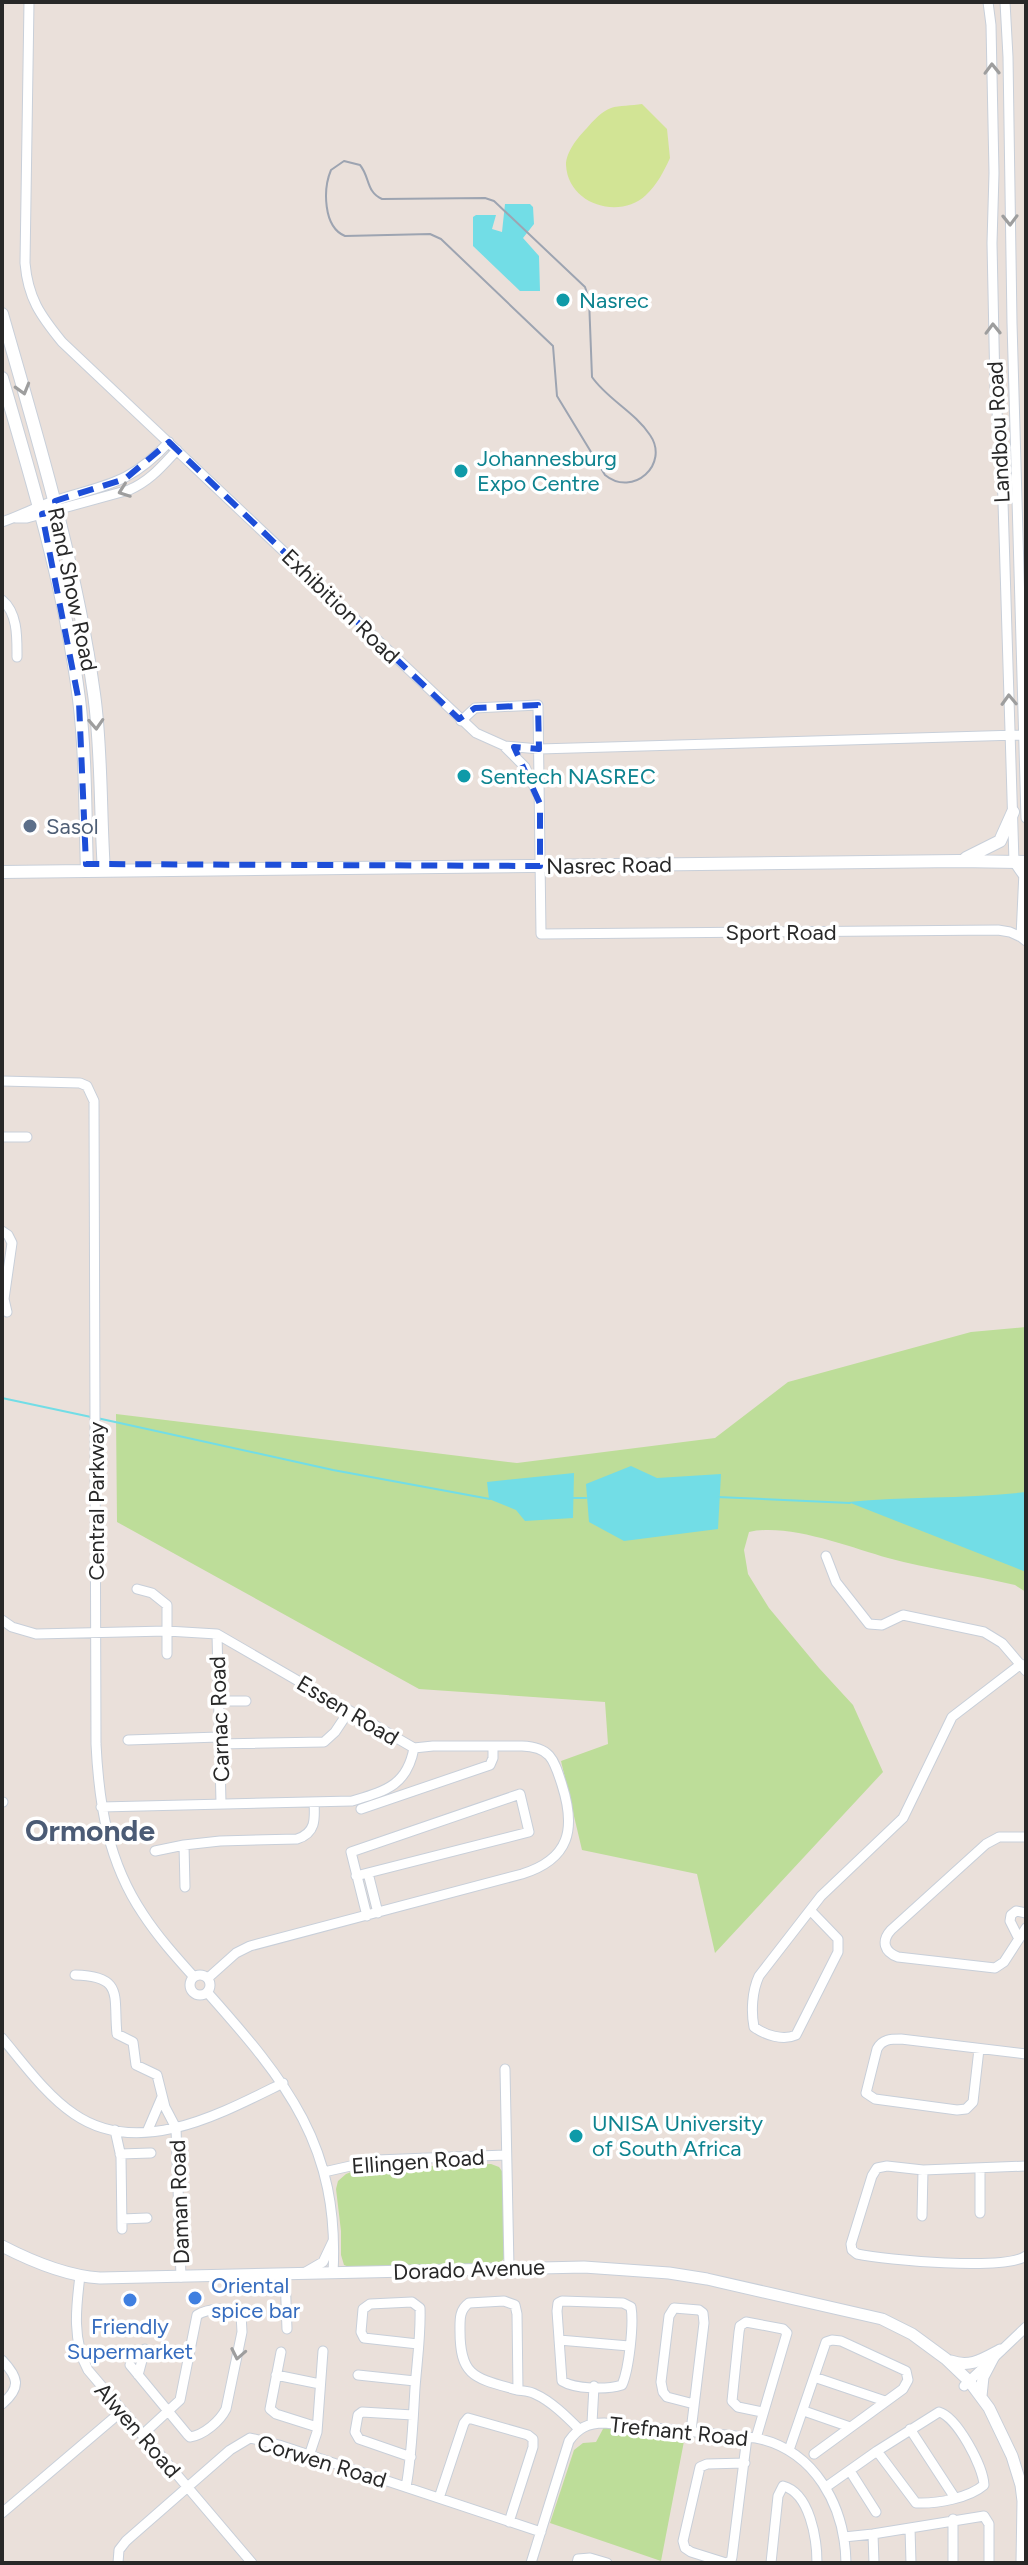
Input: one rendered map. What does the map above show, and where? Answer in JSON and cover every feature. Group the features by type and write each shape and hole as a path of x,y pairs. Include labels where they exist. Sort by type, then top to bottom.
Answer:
{"main road":[{"name":"Rand Show Road","path":"2,314 56,505 79,604 95,698 104,867"},
{"name":"Rand Show Road","path":"2,378 41,510 63,601 79,702 85,784 86,867"},
{"path":"959,861 1000,841 1013,812"},
{"name":"Nasrec Road","path":"2,866 177,864 192,868 959,861 1022,866"},
{"name":"Nasrec Road","path":"2,872 86,867"}],"street":[{"name":"Exhibition Road","path":"29,2 25,263 37,310 62,342 461,721 485,739 505,746 539,749 1022,735"},
{"name":"Landbou Road","path":"988,2 994,173 994,368 1002,469 1013,812 1022,866 1024,939"},
{"name":"Landbou Road","path":"1005,2 1026,818"},
{"path":"994,173 1010,173"},
{"path":"2,522 125,479 150,463 169,442"},
{"path":"56,505 105,498 143,484 177,450"},
{"path":"1002,469 1016,466"},
{"path":"1002,499 1016,495"},
{"path":"2,600 12,615 17,657"},
{"path":"461,721 475,708 538,705 540,866"},
{"path":"505,746 525,767 540,804"},
{"name":"Sport Road","path":"540,866 541,934 998,930 1024,939"},
{"name":"Central Parkway","path":"2,1081 80,1083 87,1086 94,1101 96,1744 101,1807 114,1857 130,1893 143,1915 194,1977"},
{"path":"2,1137 27,1137"},
{"path":"2,1231 12,1243 4,1299 7,1312"},
{"path":"811,1911 838,1939 838,1952 796,2035 785,2038 758,2030 752,2023 756,1981 821,1896 903,1818 952,1717 1023,1668 1002,1643 984,1632 903,1615 882,1625 869,1624 836,1582 826,1556"},
{"path":"137,1589 152,1593 165,1602 168,1612 167,1654"},
{"name":"Essen Road","path":"2,1620 12,1627 36,1634 167,1631 217,1634 414,1748 402,1779 352,1801 101,1807"},
{"name":"Carnac Road","path":"217,1634 221,1803"},
{"path":"218,1701 246,1701"},
{"path":"128,1740 320,1743 335,1732 349,1711"},
{"path":"361,1809 490,1765 493,1746"},
{"path":"208,1978 236,1953 250,1946 535,1870 559,1853 568,1834 570,1815 554,1761 547,1752 532,1746 414,1748"},
{"path":"356,1876 529,1832 520,1794 351,1852 356,1876 367,1916"},
{"path":"155,1851 220,1841 297,1839 313,1828 314,1802"},
{"path":"1026,1837 999,1837 986,1844 891,1930 884,1941 890,1953 898,1957 991,1968 1003,1964 1026,1928"},
{"path":"184,1845 185,1887"},
{"path":"368,1873 378,1913"},
{"path":"1019,1939 1010,1917 1016,1911 1026,1913"},
{"path":"199,1974 208,1978 211,1984 207,1992 200,1995 194,1992 190,1983 194,1977 199,1974"},
{"path":"75,1975 98,1976 107,1982 116,1997 117,2034 133,2042 136,2065 157,2075 162,2097 176,2128"},
{"path":"2,2038 64,2106 90,2123 115,2130 147,2132 176,2128 283,2083 257,2048 207,1992"},
{"path":"979,2049 973,2100 966,2109 875,2099 866,2093 876,2050 883,2042 901,2039 1026,2054"},
{"path":"505,2069 509,2268"},
{"name":"Ellingen Road","path":"283,2083 306,2123 324,2172 377,2160 505,2155"},
{"path":"147,2132 162,2097"},
{"name":"Daman Road","path":"176,2128 181,2277"},
{"path":"115,2130 120,2154 122,2224 147,2218"},
{"path":"120,2154 151,2153"},
{"path":"1026,2166 923,2170 884,2166 876,2169 852,2241 853,2252 864,2256 930,2263 1011,2261 1026,2256"},
{"path":"980,2168 980,2213"},
{"path":"922,2216 923,2170"},
{"path":"324,2172 334,2239 333,2273"},
{"path":"301,2274 323,2262 334,2239"},
{"name":"Dorado Avenue","path":"2,2246 80,2276 100,2278 584,2267 669,2273 743,2286 895,2324 946,2359 966,2383"},
{"path":"285,2274 287,2329"},
{"name":"Alwen Road","path":"80,2276 76,2325 82,2356 94,2379 252,2563"},
{"path":"518,2390 515,2305 508,2301 469,2303 463,2307 461,2315 460,2349 463,2363 475,2375 518,2390 537,2395 579,2429"},
{"path":"560,2301 628,2304 632,2309 629,2346 622,2385 572,2385 562,2381 557,2308 560,2301"},
{"path":"406,2487 411,2457 415,2381 418,2344 420,2308 416,2303 373,2304 363,2309 361,2332 365,2339 418,2344"},
{"path":"691,2431 704,2315 699,2310 674,2308 670,2313 661,2386 667,2397 694,2404"},
{"path":"130,2365 170,2411 187,2434 193,2437 224,2413 242,2332 242,2318 238,2311 206,2311 197,2315 182,2396 170,2411 142,2435"},
{"name":"Dorado Avenue","path":"853,2312 896,2331 966,2383"},
{"path":"745,2463 700,2467 683,2541 686,2549 726,2563 731,2561 751,2438 762,2412 787,2333 783,2329 746,2322 740,2326 732,2401 738,2407 762,2412"},
{"path":"966,2383 1026,2327"},
{"path":"559,2340 629,2346"},
{"path":"789,2450 824,2344 832,2340 841,2341 908,2374 903,2389 814,2454"},
{"path":"138,2375 145,2349"},
{"path":"309,2456 317,2427 323,2351"},
{"path":"281,2352 269,2404 271,2411 317,2427"},
{"path":"946,2359 956,2364 969,2364 997,2353"},
{"path":"982,2399 981,2383 997,2353"},
{"path":"2,2360 16,2381 14,2392 2,2404"},
{"path":"276,2375 320,2384"},
{"path":"358,2375 415,2381"},
{"path":"814,2377 885,2401"},
{"path":"966,2383 982,2399 1006,2440 1017,2469 1023,2501 1021,2521"},
{"path":"966,2383 999,2443 1010,2471 1021,2521 1024,2546 1022,2563"},
{"path":"592,2423 594,2386"},
{"path":"2,2513 122,2411"},
{"path":"804,2411 850,2427"},
{"path":"411,2457 358,2438 355,2432 358,2415 362,2412 413,2415"},
{"path":"826,2487 877,2451 933,2413 942,2412 952,2420 976,2458 984,2485 955,2498 914,2502 877,2451"},
{"path":"439,2498 468,2418 528,2435 533,2439 533,2447 509,2522"},
{"name":"Trefnant Road","path":"531,2563 569,2443 579,2429 592,2423 751,2438 789,2450 803,2460 826,2487 840,2516 846,2563"},
{"path":"910,2429 955,2498"},
{"name":"Corwen Road","path":"118,2563 120,2547 130,2537 230,2450 247,2439 259,2439 541,2532"},
{"path":"850,2471 876,2512"},
{"path":"771,2563 778,2496 783,2486 790,2488 805,2508 814,2535 817,2563"},
{"path":"844,2537 979,2515 986,2517 989,2524 989,2563"},
{"path":"953,2519 953,2563"},
{"path":"910,2528 911,2563"},
{"path":"873,2534 874,2563"},
{"path":"577,2563 584,2557 607,2563"}],"highlighted area":[{"path":"169,442 459,719 475,708 538,705 539,749 514,747 540,804 540,866 86,864 79,702 42,514 57,510 55,501 125,479"}],"green space":[{"path":"642,104 667,129 670,158 660,178 635,203 610,207 585,199 569,179 566,165 573,145 604,111"},
{"path":"1026,1327 1026,1592 1015,1585 904,1562 800,1533 749,1532 744,1550 748,1574 769,1608 853,1705 883,1772 715,1953 697,1874 582,1850 561,1761 608,1744 605,1702 419,1689 117,1522 116,1414 517,1463 715,1438 788,1382 971,1332"},
{"path":"491,2164 499,2167 504,2174 506,2257 498,2264 352,2268 344,2265 336,2189 338,2181 346,2174 377,2168"},
{"path":"604,2427 685,2436 661,2561 550,2523 574,2450 583,2443 596,2442"}],"water":[{"path":"505,204 530,204 533,207 534,224 523,238 539,256 540,291 520,291 473,246 473,217 496,215 492,229 502,232"},
{"path":"631,1466 657,1478 721,1474 718,1529 624,1541 589,1522 586,1484"},
{"path":"574,1473 573,1518 525,1521 516,1510 489,1499 487,1482"},
{"path":"1026,1492 1026,1572 848,1502 982,1496"}],"waterway":[{"path":"2,1398 91,1417"},
{"path":"97,1418 333,1470 490,1499"},
{"path":"717,1497 850,1503"},
{"path":"573,1498 586,1498"}],"railway":[{"path":"344,161 360,165 373,192 382,199 485,198 494,201 585,287 589,299 592,377 650,435 655,446 655,457 646,474 627,483 605,475 557,396 553,346 441,239 430,234 345,236 332,225 327,207 327,187 331,170 344,161"}],"place":[{"name":"Nasrec","path":"563,300"},
{"name":"Johannesburg Expo Centre","path":"461,471"},
{"name":"Sentech NASREC","path":"464,776"},
{"name":"Sasol","path":"30,826"},
{"name":"UNISA University of South Africa","path":"576,2136"},
{"name":"Oriental spice bar","path":"195,2298"},
{"name":"Friendly Supermarket","path":"130,2300"}],"district":[{"name":"Ormonde","path":"90,1831"}]}
